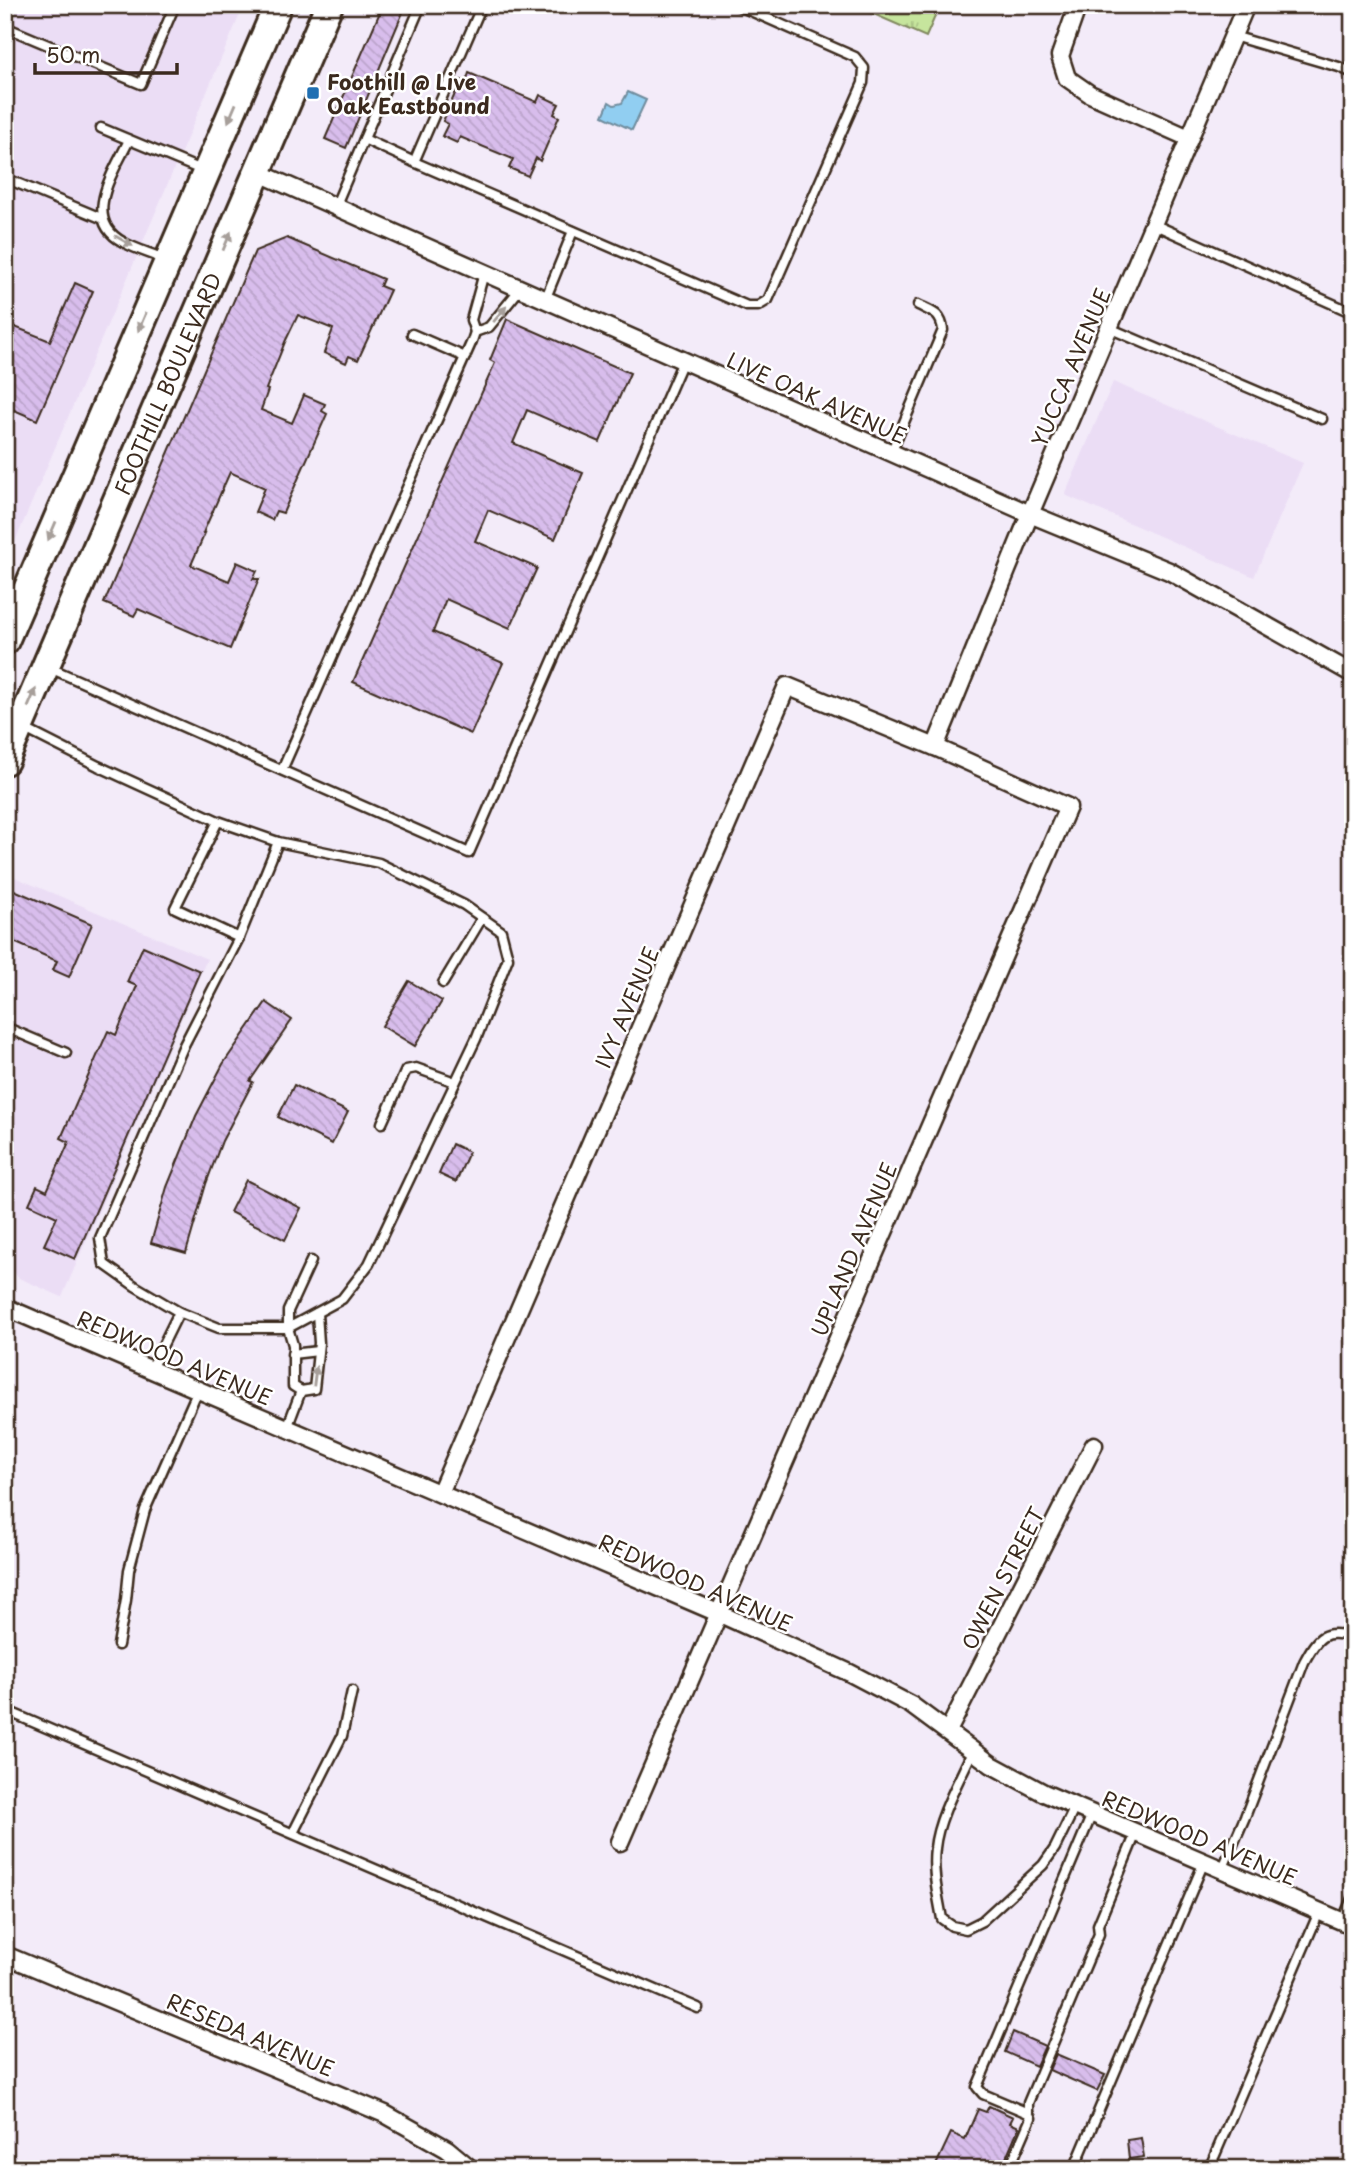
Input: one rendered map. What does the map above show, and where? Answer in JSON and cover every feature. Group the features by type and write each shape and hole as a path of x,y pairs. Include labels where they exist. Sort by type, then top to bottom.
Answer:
{"main road":[{"path":"5,641 278,5"},
{"name":"FOOTHILL BOULEVARD","path":"5,761 329,5"}],"street":[{"path":"1078,5 1060,56 1068,78 1090,94 1189,138"},
{"name":"YUCCA AVENUE","path":"935,747 1030,514 1246,5"},
{"name":"LIVE OAK AVENUE","path":"257,172 1030,514 1169,572 1353,674"},
{"name":"IVY AVENUE","path":"440,1493 787,686 935,747"},
{"name":"UPLAND AVENUE","path":"620,1842 1068,807 935,747"},
{"name":"REDWOOD AVENUE","path":"5,1307 718,1613 850,1673 911,1705 992,1765 1044,1793 1348,1924"},
{"name":"OWEN STREET","path":"948,1731 1094,1445"},
{"name":"RESEDA AVENUE","path":"5,1955 384,2114 447,2149 471,2169"}],"lane":[{"path":"5,27 141,84 175,5"},
{"path":"335,207 421,5"},
{"path":"414,162 482,5"},
{"path":"364,139 747,306 758,306 768,300 863,83 864,68 855,57 737,5"},
{"path":"1233,36 1339,66 1353,73"},
{"path":"102,128 206,172"},
{"path":"101,218 103,197 130,140"},
{"path":"5,178 101,218 109,231 121,241 169,260"},
{"path":"1153,224 1351,312"},
{"path":"545,300 573,231"},
{"path":"282,770 465,357 475,332 471,320 484,273"},
{"path":"475,332 489,327 520,289"},
{"path":"891,453 943,330 942,320 935,313 918,305"},
{"path":"1109,328 1322,419"},
{"path":"412,334 465,357"},
{"path":"45,667 469,853 683,361"},
{"path":"20,726 98,766 218,821 278,842 379,863 464,905 501,931 508,957 476,1039 369,1264 342,1299 288,1328 219,1328 179,1312 104,1264 100,1238 184,1045 239,937 278,842"},
{"path":"218,821 175,908 239,937"},
{"path":"443,983 482,918"},
{"path":"5,1027 66,1053"},
{"path":"382,1123 406,1070 416,1068 455,1082"},
{"path":"312,1261 288,1311 288,1328 293,1345 293,1386 301,1391 314,1388 318,1351 317,1313"},
{"path":"151,1369 179,1312"},
{"path":"292,1354 318,1351"},
{"path":"117,1645 129,1570 145,1510 198,1390"},
{"path":"287,1427 301,1391"},
{"path":"1222,1870 1304,1662 1316,1640 1333,1632 1353,1638"},
{"path":"293,1833 342,1736 352,1691"},
{"path":"5,1710 698,2008"},
{"path":"973,1750 940,1825 935,1847 935,1876 942,1919 952,1926 966,1929 982,1921 1043,1865 1055,1848 1075,1807"},
{"path":"1028,2113 983,2094 977,2087 1092,1814"},
{"path":"1009,2169 1031,2118 1028,2104 1099,1934 1098,1925 1136,1833"},
{"path":"1074,2169 1204,1862"},
{"path":"1348,1924 1353,1896"},
{"path":"1209,2169 1319,1912"}],"shaded area":[{"path":"5,5 244,5 5,565"},
{"path":"1113,382 1303,463 1254,577 1065,495"},
{"path":"5,873 207,959 62,1297 19,1278 5,1262"}],"green space":[{"path":"853,5 940,5 926,37"}],"water":[{"path":"628,92 646,100 632,130 603,116 609,102 614,105 622,103"}],"building":[{"path":"383,5 406,5 346,148 325,139"},
{"path":"469,73 537,102 540,95 559,104 554,114 559,117 540,161 536,158 528,176 509,168 513,159 460,137 457,143 442,136 448,124 443,121 461,80 466,82"},
{"path":"287,238 383,279 380,286 390,290 358,360 349,356 346,363 324,353 333,329 298,315 285,342 266,389 268,390 261,410 292,423 304,395 325,404 322,411 327,414 283,513 276,511 272,520 255,512 265,488 230,472 203,533 191,565 229,581 237,562 257,571 253,579 259,579 230,649 138,609 134,616 104,603 255,251"},
{"path":"75,283 93,291 37,420 5,406 5,323 50,341"},
{"path":"507,319 630,373 600,442 527,410 513,443 583,473 555,539 488,510 475,541 537,568 510,628 446,599 433,632 503,663 471,734 353,682 495,363 490,360"},
{"path":"5,886 92,924 69,977 53,970 57,961 5,938"},
{"path":"143,946 200,971 75,1259 44,1245 57,1217 29,1204 37,1186 47,1191 69,1142 61,1138 108,1031 116,1035 137,986 127,982"},
{"path":"409,981 442,1001 415,1046 382,1026"},
{"path":"266,1002 292,1020 250,1081 253,1082 222,1141 186,1253 151,1243 167,1187 196,1116 223,1064"},
{"path":"294,1085 348,1112 332,1144 278,1117"},
{"path":"452,1144 469,1152 456,1182 439,1174"},
{"path":"246,1180 301,1208 285,1240 230,1212"},
{"path":"1013,2032 1045,2046 1036,2066 1005,2052"},
{"path":"1056,2054 1105,2075 1097,2091 1049,2070"},
{"path":"989,2106 1013,2117 1010,2123 1019,2127 1001,2169 946,2169 936,2165 951,2133 965,2139 978,2109 986,2112"},
{"path":"1141,2138 1144,2157 1129,2159 1127,2140"}],"place":[{"name":"Foothill @ Live Oak Eastbound","path":"313,93"}]}
